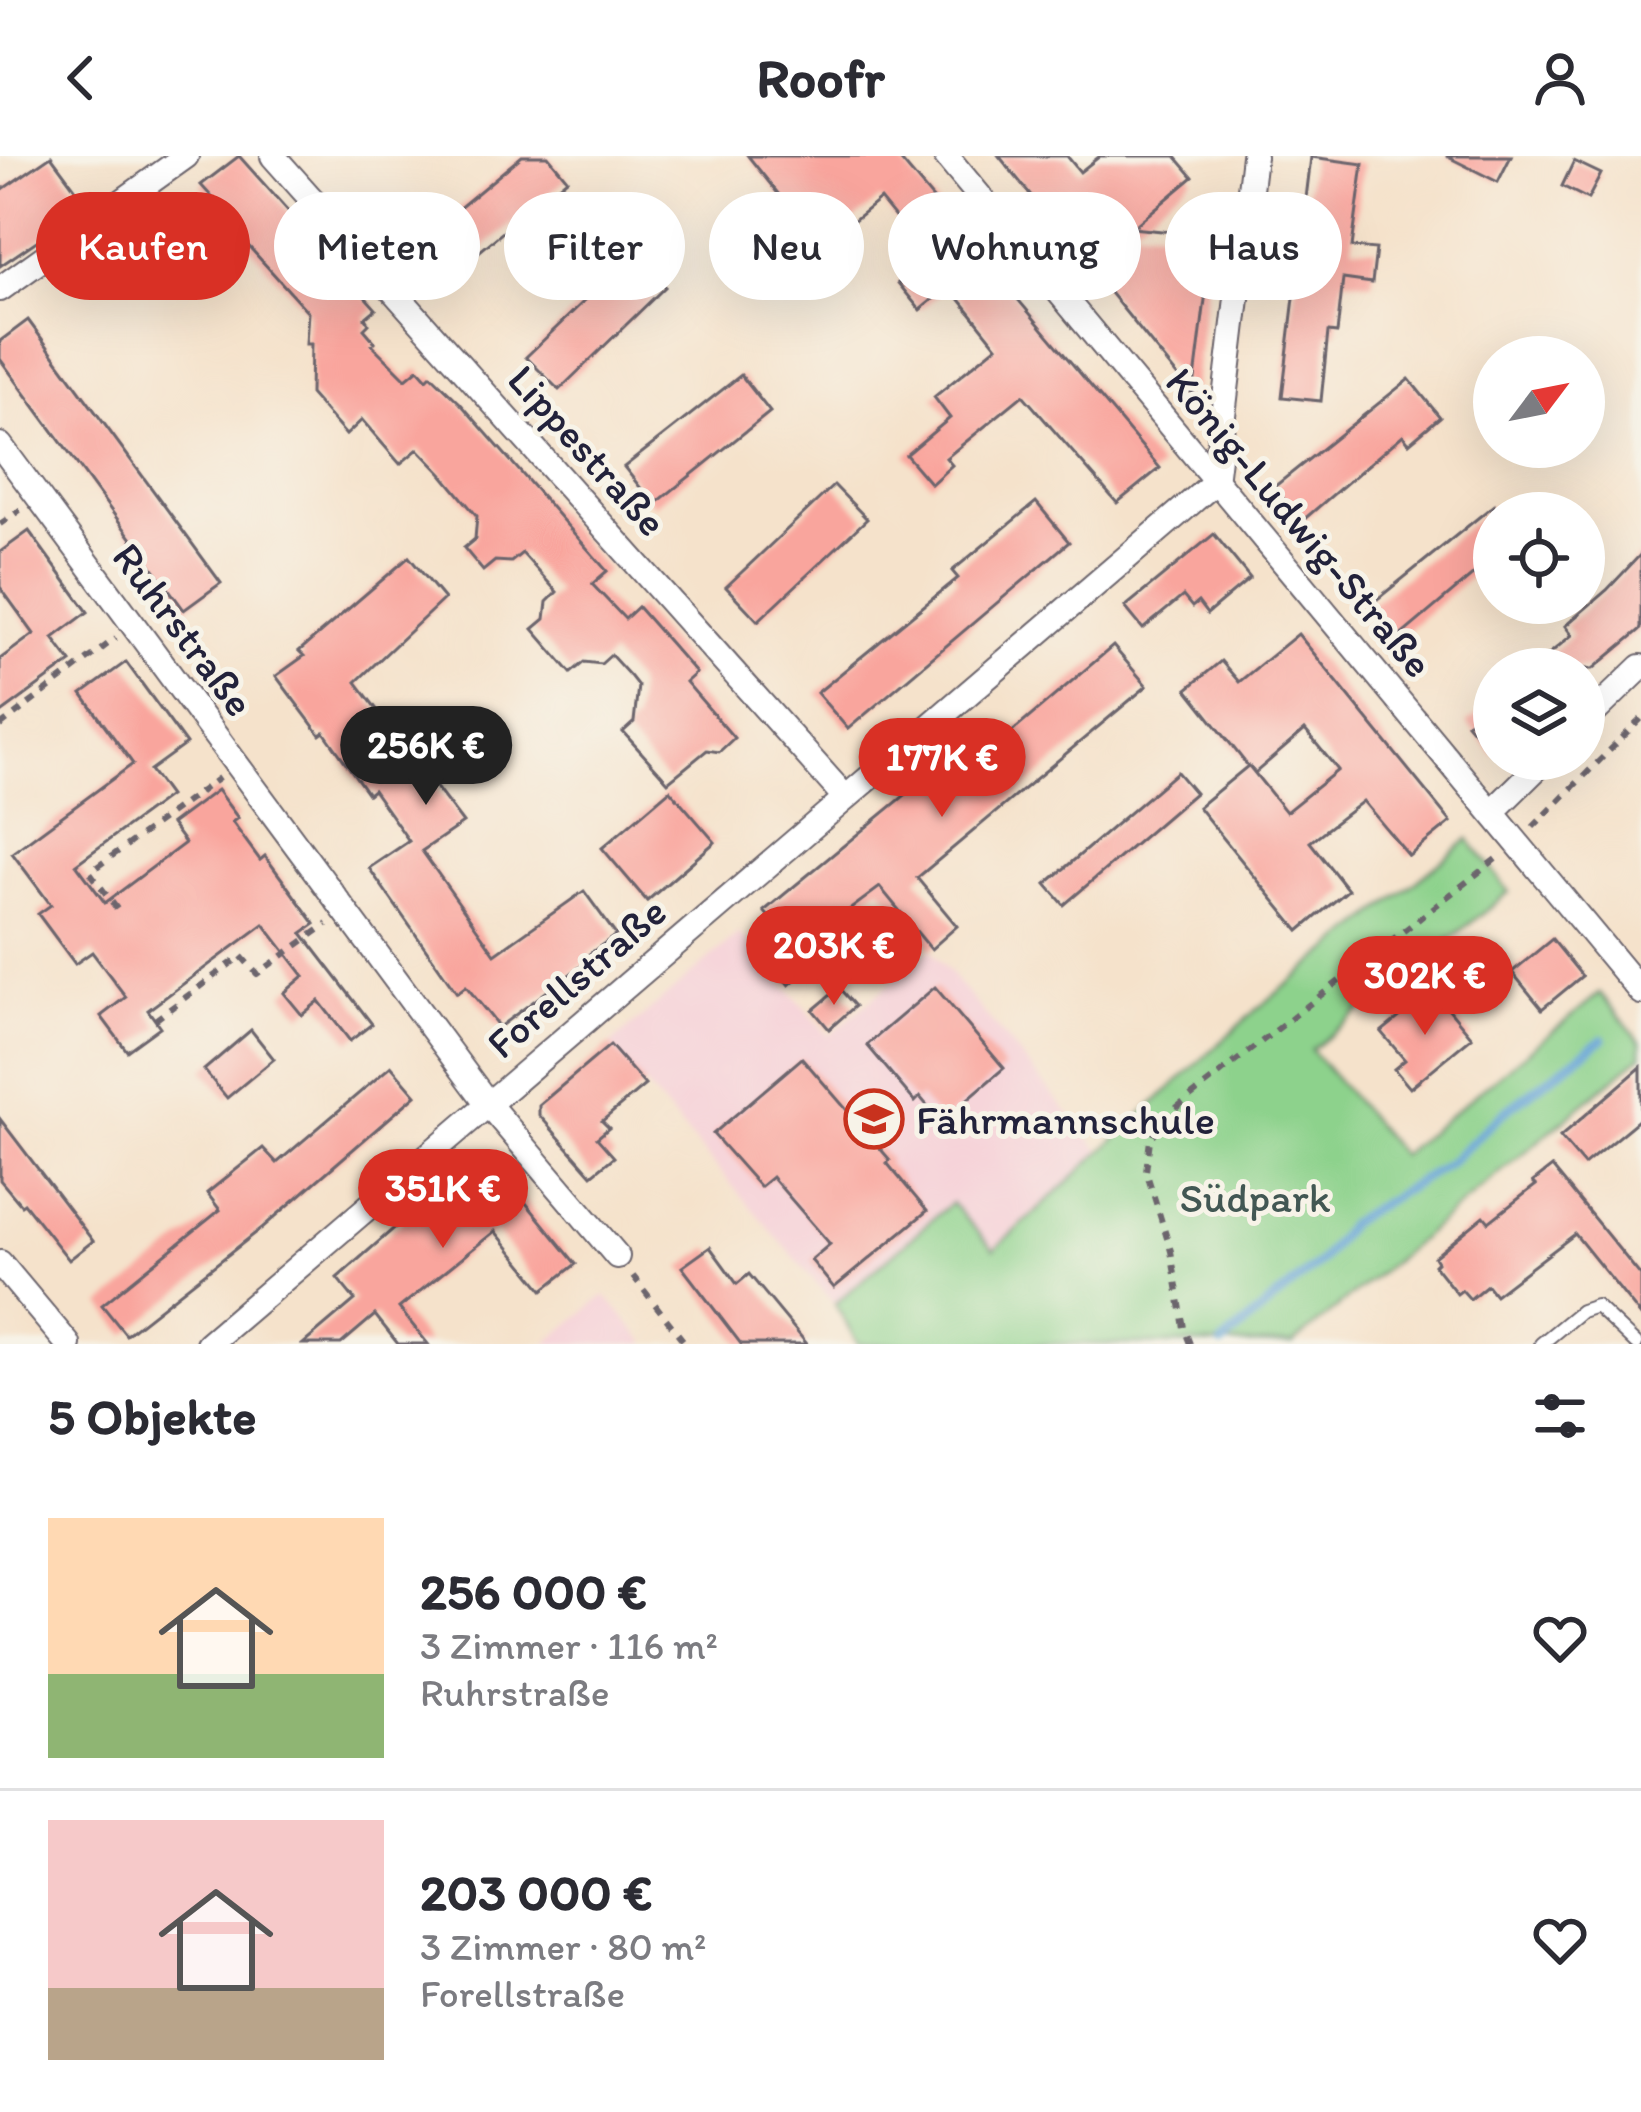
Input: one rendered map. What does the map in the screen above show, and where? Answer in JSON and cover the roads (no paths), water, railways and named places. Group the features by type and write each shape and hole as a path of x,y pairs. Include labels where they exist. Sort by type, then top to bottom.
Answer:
{"street":[{"path":"0,289 186,156"},
{"name":"Lippestraße","path":"273,156 844,796"},
{"name":"König-Ludwig-Straße","path":"946,156 1641,992"},
{"path":"1215,482 1254,156"},
{"name":"Ruhrstraße","path":"0,445 488,1104 617,1256"},
{"name":"Forellstraße","path":"208,1344 1215,482"},
{"path":"1605,702 1641,667"},
{"path":"1492,812 1525,780"},
{"path":"0,1263 68,1344"}],"lane":[{"path":"1540,1344 1581,1311 1596,1306 1636,1344"}],"waterway":[{"path":"1222,1344 1321,1261 1350,1223 1449,1163 1505,1111 1603,1039"}],"place":[{"name":"Fährmannschule","path":"874,1119"}],"park label":[{"name":"Südpark","path":"1255,1197"}]}
